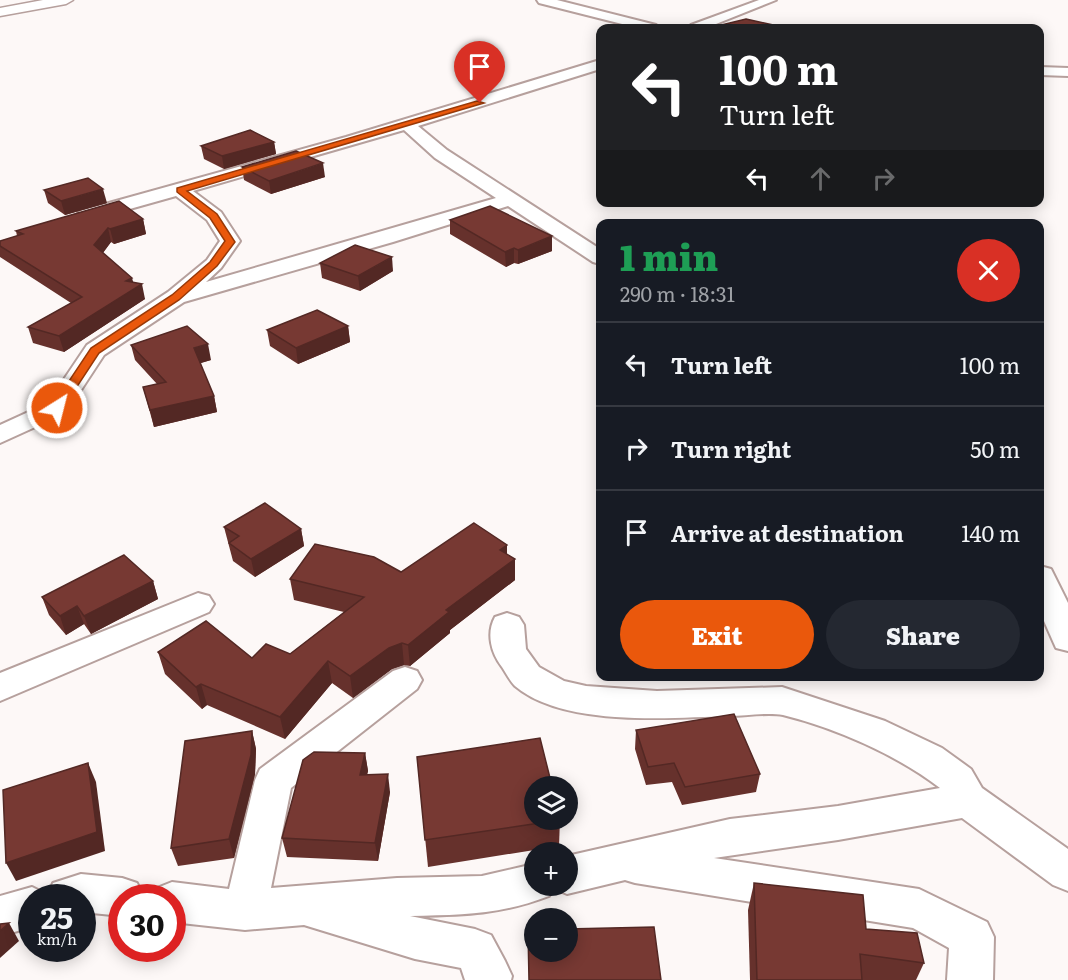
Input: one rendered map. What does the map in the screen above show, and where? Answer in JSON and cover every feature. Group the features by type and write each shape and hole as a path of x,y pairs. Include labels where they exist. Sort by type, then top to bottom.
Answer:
{"main road":[{"path":"0,12 66,0"}],"street":[{"path":"543,0 636,24"},
{"path":"706,24 770,0"},
{"path":"717,20 738,24"},
{"path":"66,220 180,190 407,124 596,65"},
{"path":"1044,71 1068,72"},
{"path":"407,124 441,154 596,255"},
{"path":"0,435 57,408 95,350 176,297 214,264 230,242 214,216 180,190"},
{"path":"176,297 513,199"},
{"path":"1044,586 1068,639"},
{"path":"0,688 198,604"},
{"path":"507,625 510,652 527,676 554,692 586,700 657,705 782,701 872,731 929,759 957,780 968,800 1068,872"},
{"path":"245,910 274,780 405,680"},
{"path":"578,872 730,837 838,823 968,800"},
{"path":"621,862 919,909 972,938 969,980"},
{"path":"186,904 245,910 397,897 482,895 524,885"},
{"path":"298,905 415,938 475,950 489,976 488,980"},
{"path":"0,916 18,912"}],"building":[{"path":"746,19 769,24 725,24"},
{"path":"250,130 274,142 222,156 201,146"},
{"path":"296,151 323,163 269,181 242,167"},
{"path":"88,178 103,189 61,201 44,190"},
{"path":"119,201 143,219 108,228 94,245 132,278 126,281 142,284 59,336 28,327 82,297 0,246 0,241 23,234 16,231"},
{"path":"490,206 552,236 518,250 514,248 505,252 450,220"},
{"path":"355,245 392,257 358,276 320,263"},
{"path":"317,310 348,326 296,348 267,330"},
{"path":"187,326 208,344 194,348 214,396 150,410 143,387 166,382 131,345"},
{"path":"265,503 301,529 251,559 229,543 239,536 224,527"},
{"path":"474,523 507,545 500,550 515,559 446,610 449,612 408,645 402,643 389,648 350,676 328,661 280,717 201,684 196,687 158,652 206,621 252,658 266,644 290,654 364,597 290,579 315,544 374,557 401,572"},
{"path":"124,555 153,581 84,616 77,606 60,616 42,597"},
{"path":"734,714 760,774 685,787 674,763 648,767 636,730"},
{"path":"252,731 251,755 229,839 171,848 185,741"},
{"path":"540,738 550,776 524,776 524,825 425,840 417,757"},
{"path":"314,752 365,753 360,775 388,774 375,843 282,838 303,760"},
{"path":"88,763 97,832 6,863 3,790"},
{"path":"754,883 863,895 866,929 917,933 924,963 860,954 862,980 757,980"},
{"path":"9,923 0,931 0,924"},
{"path":"654,927 661,980 529,980 529,962 578,962 578,929"}],"route":[{"path":"57,408 95,350 176,297 214,264 230,242 214,216 180,190 480,103"}]}
